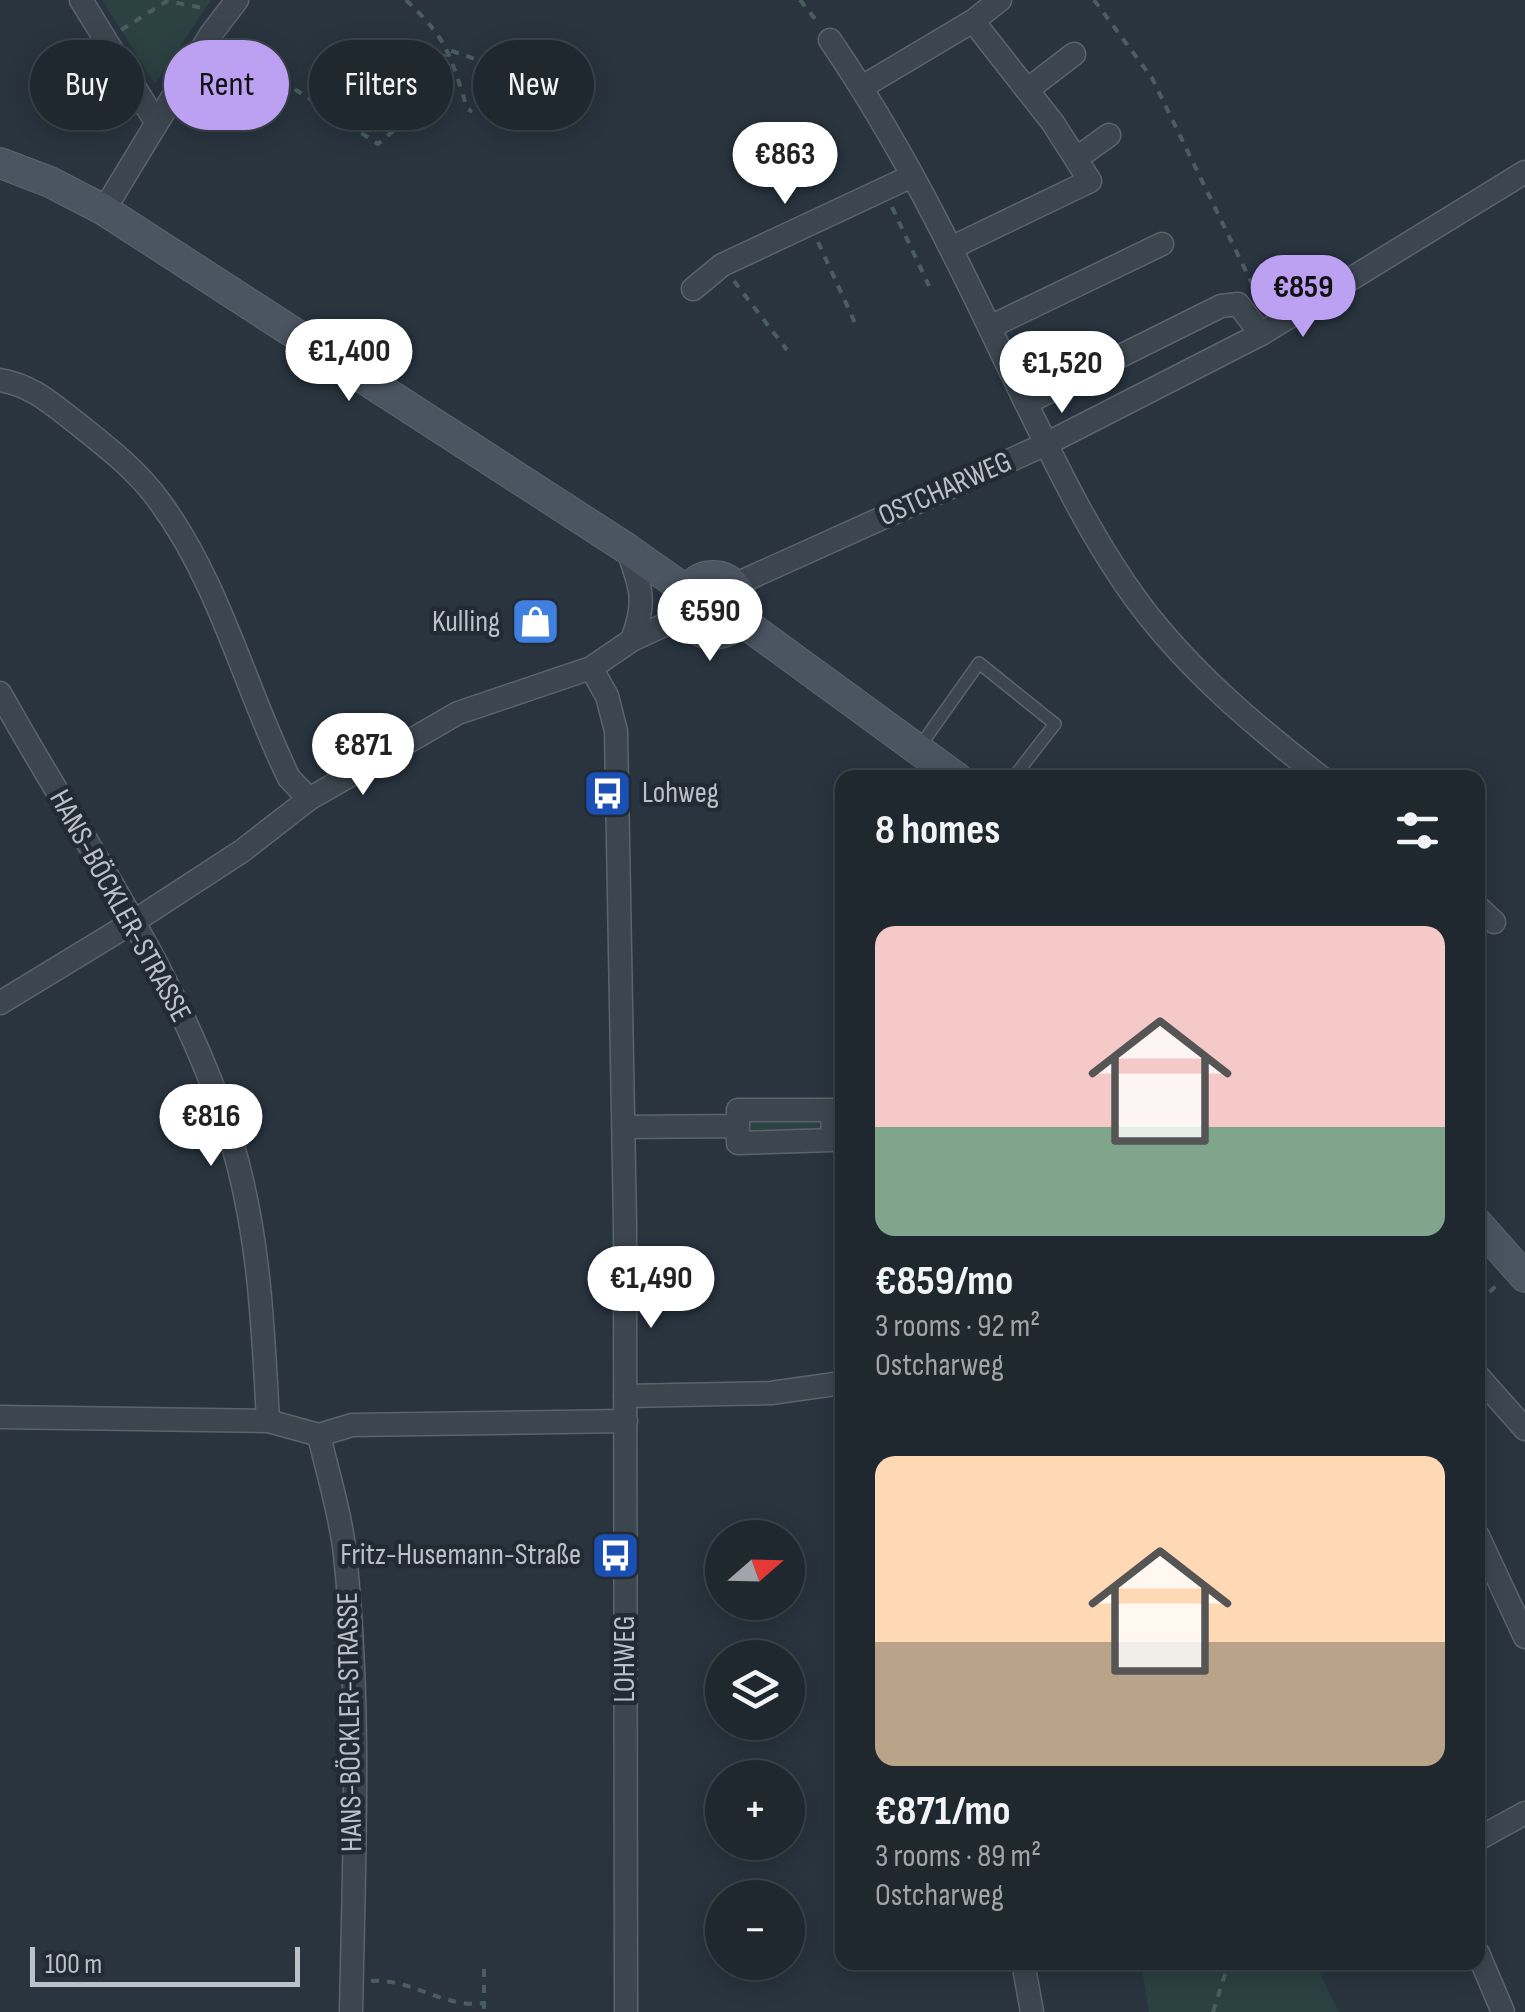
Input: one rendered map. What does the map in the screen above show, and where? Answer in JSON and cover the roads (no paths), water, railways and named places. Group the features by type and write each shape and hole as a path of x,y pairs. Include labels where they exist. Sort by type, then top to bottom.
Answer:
{"main road":[{"path":"0,163 50,182 104,210 626,548 687,603 696,628 711,634 727,630 739,619 741,598 734,585 718,576 693,584 687,603"},
{"path":"739,619 946,770"},
{"path":"1485,1232 1521,1272"}],"street":[{"path":"81,0 156,122"},
{"path":"862,87 973,21 1000,0"},
{"path":"104,210 232,6"},
{"path":"952,248 1090,181 1077,158 973,21"},
{"path":"830,40 862,87 952,248 1046,444 1091,529 1141,606 1203,677 1312,770"},
{"path":"1027,90 1074,54"},
{"path":"1077,158 1108,135"},
{"name":"OSTCHARWEG","path":"734,585 1046,444 1267,331 1525,172"},
{"path":"693,289 722,266 912,176"},
{"path":"990,327 1162,244"},
{"path":"1026,403 1231,303 1238,304 1267,331"},
{"path":"0,380 19,383 42,396 123,460 159,500 189,545 289,778 309,799"},
{"path":"626,548 643,590 642,610 632,640"},
{"path":"0,1003 242,851 309,799 458,713 591,668 687,603"},
{"name":"LOHWEG","path":"591,668 606,696 616,731 624,1127 626,2012"},
{"name":"HANS-BÖCKLER-STRASSE","path":"0,693 134,922 196,1040 231,1140 257,1253 268,1420"},
{"path":"624,1127 738,1126"},
{"path":"625,1396 771,1392 835,1384"},
{"path":"1485,1384 1525,1429"},
{"path":"0,1417 268,1420 319,1436 352,1426 626,1421"},
{"name":"HANS-BÖCKLER-STRASSE","path":"319,1436 345,1552 353,1676 351,2012"},
{"path":"1485,1551 1525,1637"},
{"path":"1485,1835 1525,1813"},
{"path":"1485,1969 1504,2012"},
{"path":"1024,1970 1032,2012"}],"lane":[{"path":"918,750 980,663 1055,724 1018,770"}],"place":[{"name":"Kulling","path":"535,622"},
{"name":"Lohweg","path":"607,793"},
{"name":"Fritz-Husemann-Straße","path":"616,1555"}]}
